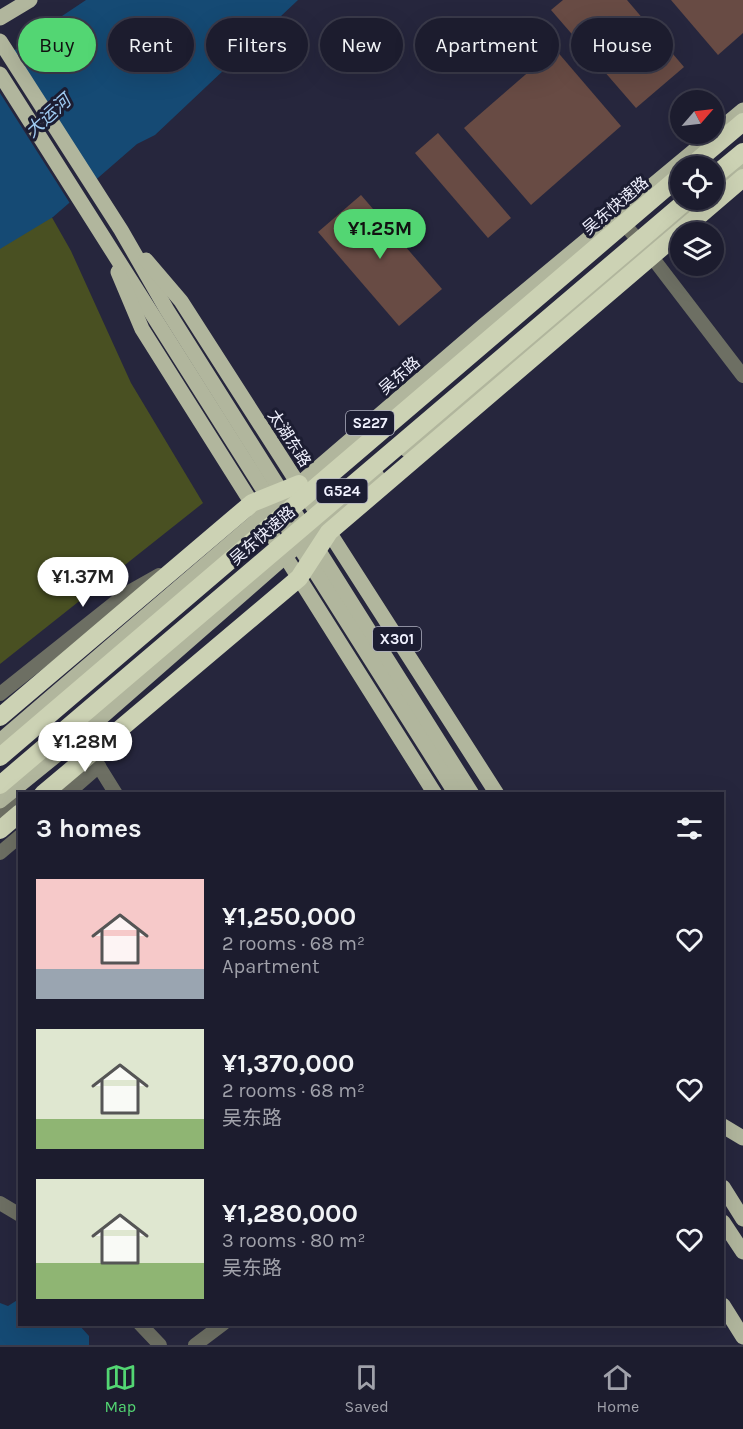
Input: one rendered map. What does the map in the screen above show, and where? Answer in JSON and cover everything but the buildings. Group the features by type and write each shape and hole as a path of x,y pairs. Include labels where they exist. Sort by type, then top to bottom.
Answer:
{"highway":[{"path":"703,156 743,122"},
{"path":"724,168 743,152"},
{"path":"45,792 299,578 326,527 743,178"},
{"name":"吴东快速路","path":"0,757 670,184"},
{"name":"吴东快速路","path":"0,785 675,210"},
{"path":"0,717 189,557 299,484"},
{"path":"0,830 18,815"}],"main road":[{"path":"0,10 16,0"},
{"path":"0,18 30,0"},
{"name":"太湖东路","path":"0,41 121,230 167,310 471,792"},
{"path":"0,74 455,792"},
{"name":"吴东路","path":"299,484 743,110"},
{"path":"724,182 743,166"},
{"name":"S227","path":"0,801 80,736 285,555 326,527 691,210"},
{"name":"太湖东路","path":"121,230 182,301 496,792"},
{"path":"0,741 257,510 142,329 104,238"},
{"name":"X301","path":"257,510 434,792"},
{"path":"725,1128 743,1138"},
{"path":"724,1189 743,1219"},
{"path":"724,1224 743,1252"},
{"path":"724,1307 743,1336"}],"street":[{"path":"617,216 645,248 743,376"},
{"path":"0,694 127,593 189,557"},
{"path":"20,792 80,736 115,792"},
{"path":"69,792 99,766"},
{"path":"0,811 18,794"},
{"path":"0,853 18,838"},
{"path":"0,1203 18,1214"},
{"path":"142,1326 160,1345"},
{"path":"195,1345 220,1326"}],"green space":[{"path":"0,126 71,251 131,383 203,503 0,664"}],"water":[{"name":"大运河","path":"86,0 298,0 279,18 206,18 206,72 222,72 155,135 137,144 53,217 0,249 0,58 18,48 18,72 96,72 96,18 59,18"},
{"path":"18,1300 18,1326 80,1326 89,1336 89,1345 0,1345 0,1303 8,1306"}],"pier":[{"path":"0,54 97,182 71,205 0,93"}]}
